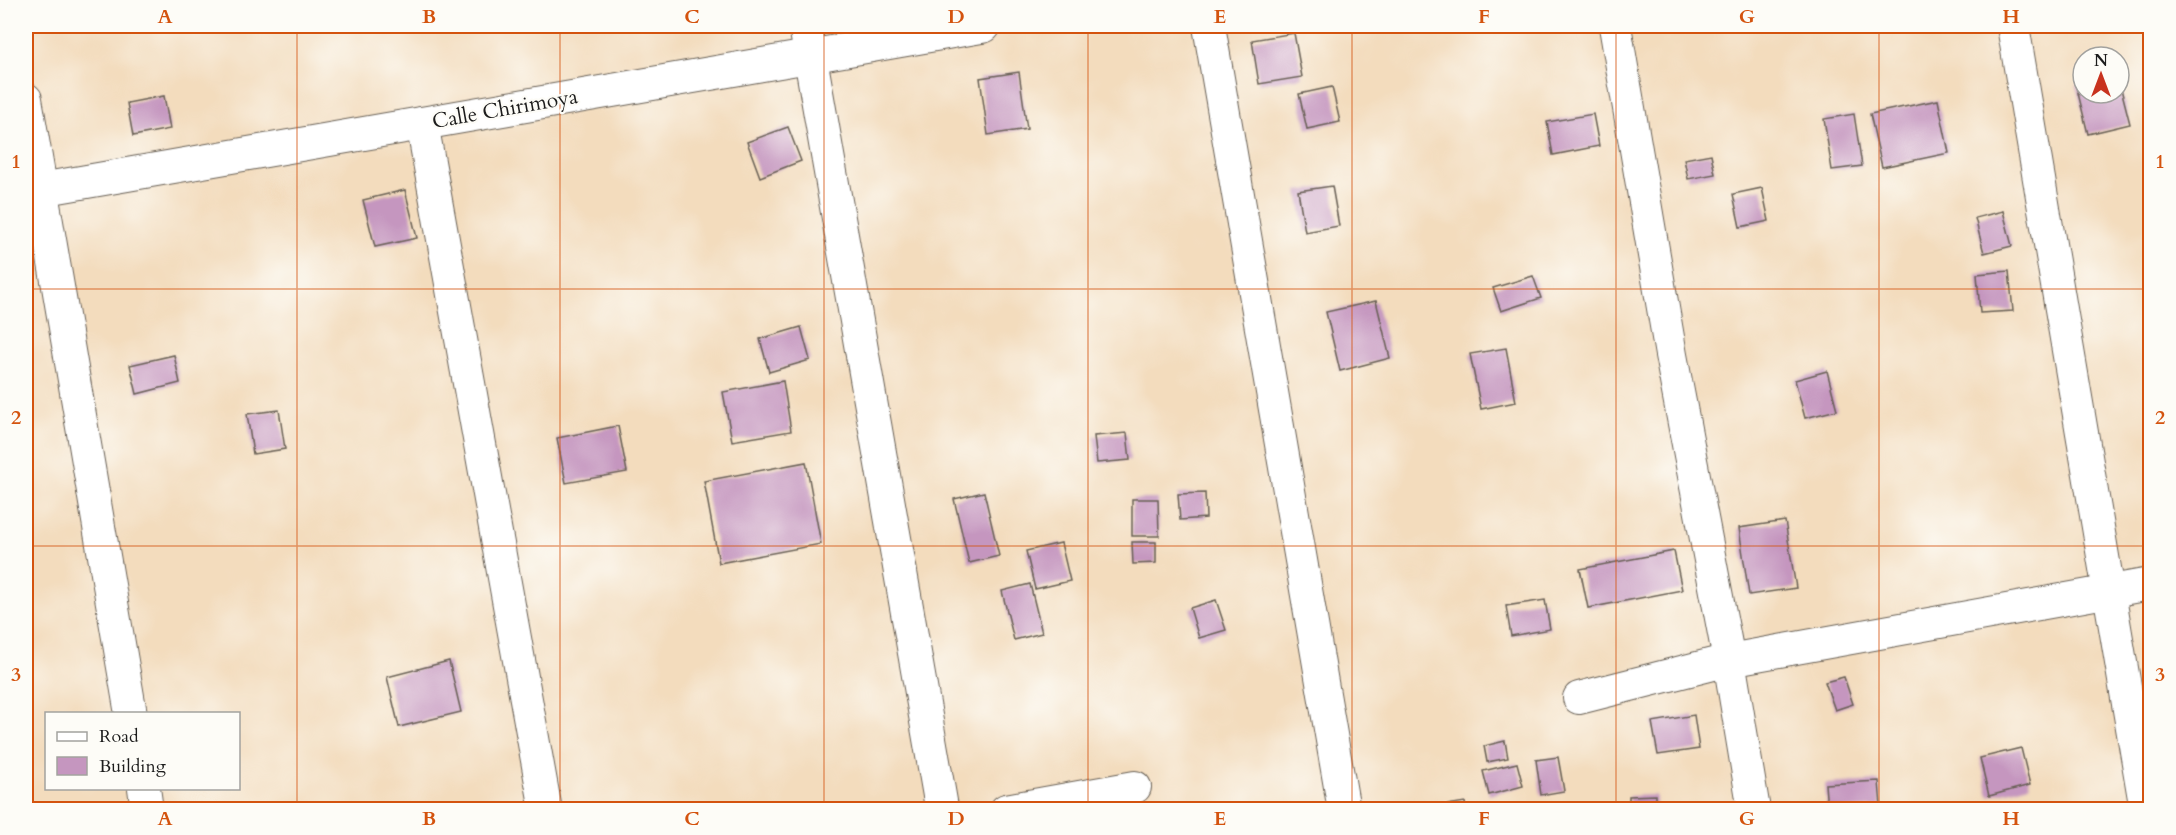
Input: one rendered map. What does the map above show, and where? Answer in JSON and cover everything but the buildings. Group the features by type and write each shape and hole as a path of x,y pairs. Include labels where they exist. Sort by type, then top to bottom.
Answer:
{"street":[{"name":"Calle Chirimoya","path":"33,191 422,123 807,40 984,26"},
{"path":"1209,26 1344,810"},
{"path":"1615,26 1671,356 1729,660 1754,810"},
{"path":"2013,26 2146,810"},
{"path":"807,40 942,810"},
{"path":"26,99 33,191 131,712"},
{"path":"422,123 546,810"},
{"path":"1579,698 1729,660 2151,585"},
{"path":"1006,810 1135,787"},
{"path":"144,790 147,810"}]}
